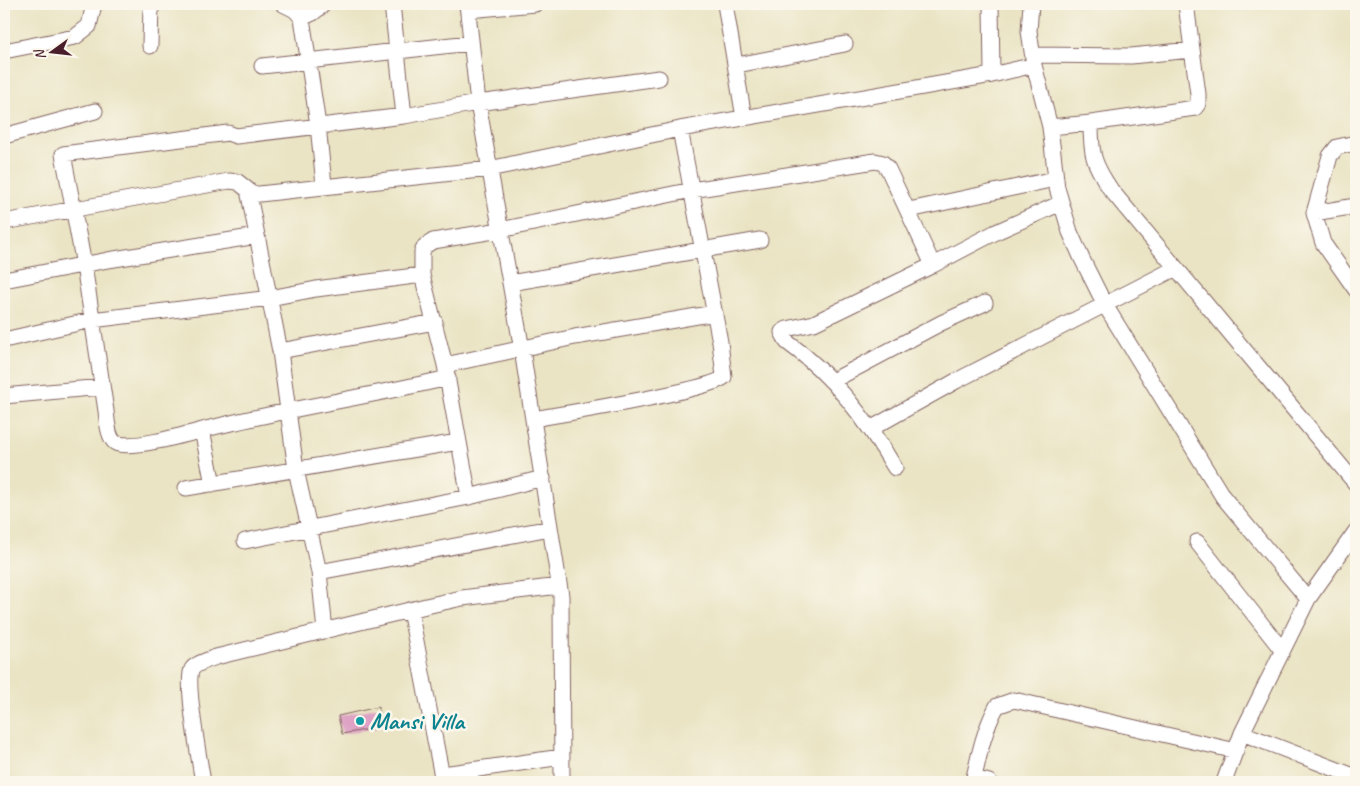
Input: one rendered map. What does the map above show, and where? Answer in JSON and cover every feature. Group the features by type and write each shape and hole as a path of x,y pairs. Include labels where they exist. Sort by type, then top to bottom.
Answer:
{"street":[{"path":"4,51 75,37 89,26 94,4"},
{"path":"150,46 151,4"},
{"path":"283,4 295,10 302,18 318,125 324,185"},
{"path":"302,18 313,13 324,4"},
{"path":"392,4 404,116"},
{"path":"535,4 468,7 470,43 478,103 534,419 559,586 562,782"},
{"path":"725,4 737,65 744,118"},
{"path":"991,4 992,75"},
{"path":"1031,4 1029,31 1033,60 1050,127 1055,179 1061,203 1082,259 1105,305 1223,497 1308,599"},
{"path":"1050,127 1195,108 1198,104 1198,94 1186,4"},
{"path":"262,66 309,59 470,43"},
{"path":"737,65 845,44"},
{"path":"250,195 324,185 489,168 680,129 992,75 1033,60 1131,56 1191,50"},
{"path":"659,78 478,103 404,116 62,154 84,264 110,434 118,444 174,437 447,372 574,337 715,313"},
{"path":"4,136 95,111"},
{"path":"1091,123 1091,150 1096,168 1111,190 1356,484"},
{"path":"534,419 693,389 720,382 724,378 724,367 715,313 680,129"},
{"path":"1356,143 1337,146 1330,156 1314,213 1323,243 1349,268 1356,290"},
{"path":"469,497 447,372 422,275 422,252 425,246 433,242 692,190 875,161 883,163 888,169 909,210 933,265"},
{"path":"909,210 1055,179"},
{"path":"4,222 229,181 238,182 244,186 250,195 256,236 280,351 296,470 319,572 324,632"},
{"path":"895,468 872,428 832,381 787,342 782,332 787,329 814,323 996,232 1061,203"},
{"path":"1314,213 1356,206"},
{"path":"4,280 84,264 256,236"},
{"path":"510,283 760,240"},
{"path":"872,428 956,381 1176,268"},
{"path":"4,340 92,320 270,298 316,289 422,275"},
{"path":"832,381 941,323 986,303"},
{"path":"280,351 435,322"},
{"path":"4,396 102,387"},
{"path":"202,430 213,484"},
{"path":"186,488 458,442"},
{"path":"245,541 310,530 469,497 542,478"},
{"path":"319,572 550,528"},
{"path":"1224,782 1242,733 1308,599 1356,532"},
{"path":"1196,542 1282,650"},
{"path":"203,782 192,700 190,673 194,666 216,657 462,598 559,586"},
{"path":"410,610 443,778 562,757"},
{"path":"979,781 982,740 989,721 998,706 1014,700 1236,750"},
{"path":"1242,733 1356,777"}],"building":[{"name":"Mansi Villa","path":"378,707 382,727 342,734 338,716"}],"place":[{"name":"Mansi Villa","path":"360,721"}]}
